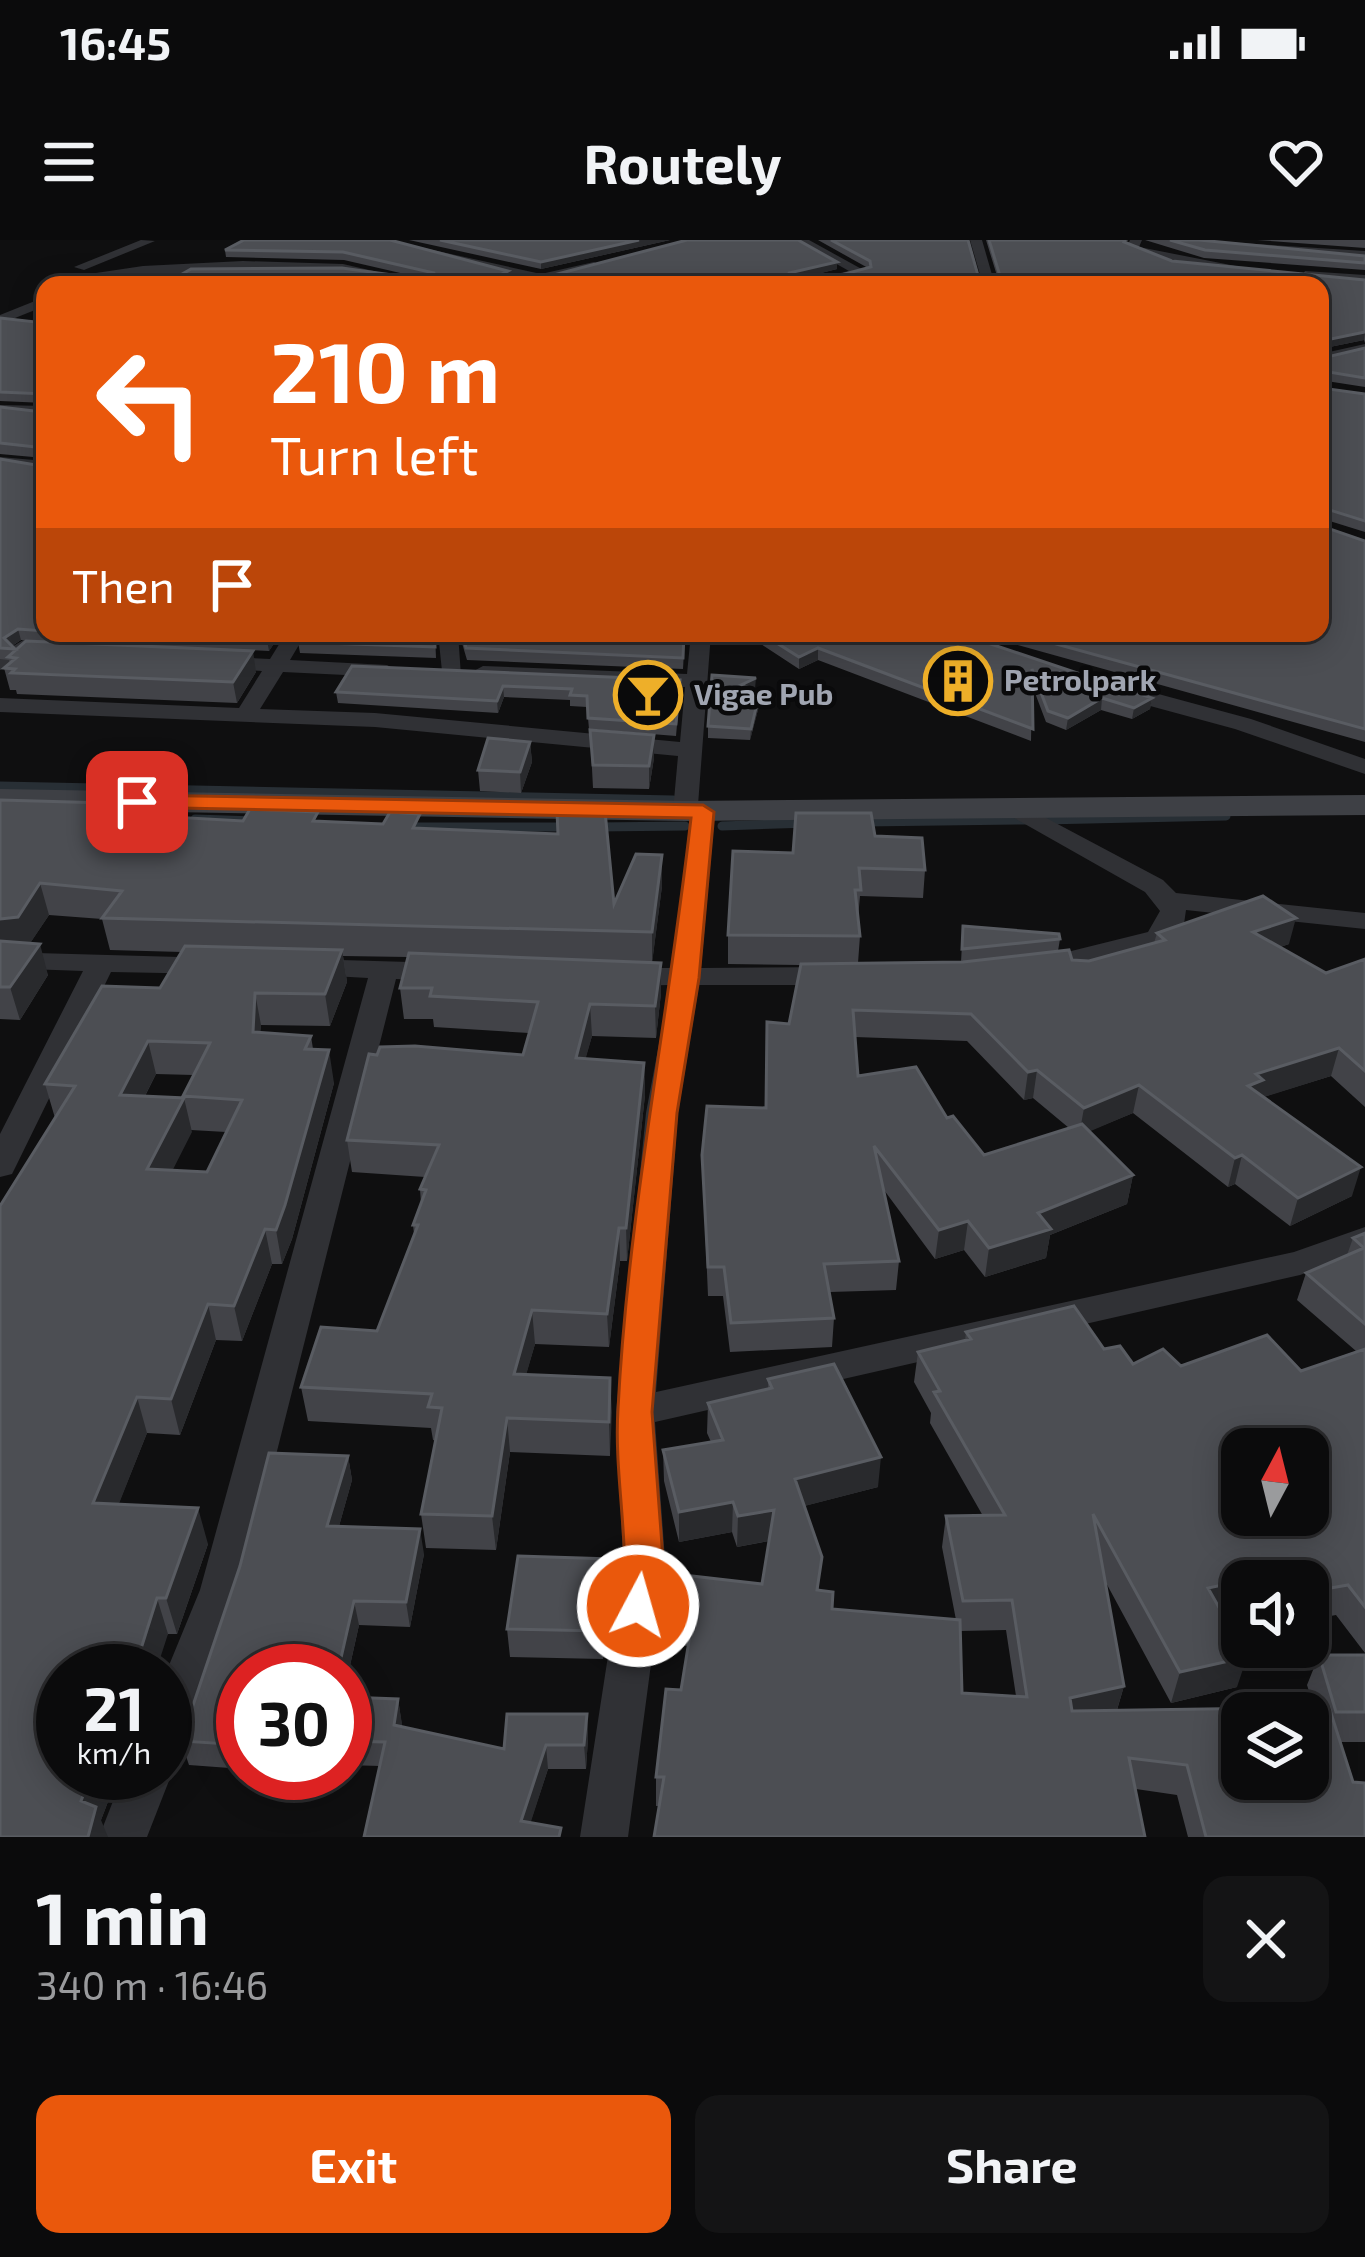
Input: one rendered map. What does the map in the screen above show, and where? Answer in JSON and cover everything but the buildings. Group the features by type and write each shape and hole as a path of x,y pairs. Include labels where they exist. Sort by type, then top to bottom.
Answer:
{"street":[{"path":"373,240 531,276"},
{"path":"800,240 861,272 841,276"},
{"path":"976,240 986,276"},
{"path":"1136,240 1132,248 1149,255 1262,271"},
{"path":"1199,240 1365,255"},
{"path":"70,276 103,255 148,241"},
{"path":"1292,246 1365,246"},
{"path":"549,276 605,263"},
{"path":"228,276 244,267"},
{"path":"140,276 244,267 382,276"},
{"path":"1295,274 1318,276"},
{"path":"1329,277 1365,280"},
{"path":"0,320 36,305"},
{"path":"1329,356 1365,348"},
{"path":"4,410 36,400"},
{"path":"4,410 36,411"},
{"path":"0,462 36,465"},
{"path":"7,659 36,639"},
{"path":"246,714 291,642"},
{"path":"432,671 444,642"},
{"path":"604,1837 644,1559 635,1412 662,1113 686,978 694,812 690,751 700,642"},
{"path":"7,659 58,653"},
{"path":"193,661 699,681"},
{"path":"1085,681 1244,724 1365,767"},
{"path":"0,706 246,714 506,731 690,751"},
{"path":"0,800 694,812 1365,805"},
{"path":"1018,810 1170,900 1365,922"},
{"path":"1014,971 1158,938 1173,926 1170,900"},
{"path":"0,960 477,973"},
{"path":"0,1166 101,963"},
{"path":"192,1662 220,1590 384,970"},
{"path":"593,976 877,975"},
{"path":"635,1412 1300,1263 1365,1239"},
{"path":"123,1837 137,1800"}],"waterway":[{"path":"0,786 673,800"},
{"path":"1043,820 1226,816"},
{"path":"195,819 255,821"},
{"path":"863,822 1025,820"},
{"path":"722,826 809,823"},
{"path":"597,827 685,826"},
{"path":"411,827 572,827"}],"place":[{"name":"Petrolpark","path":"958,681"},
{"name":"Vigae Pub","path":"648,695"}],"route":[{"path":"137,802 703,812 686,978 662,1113 635,1412 644,1559 638,1606"}]}
